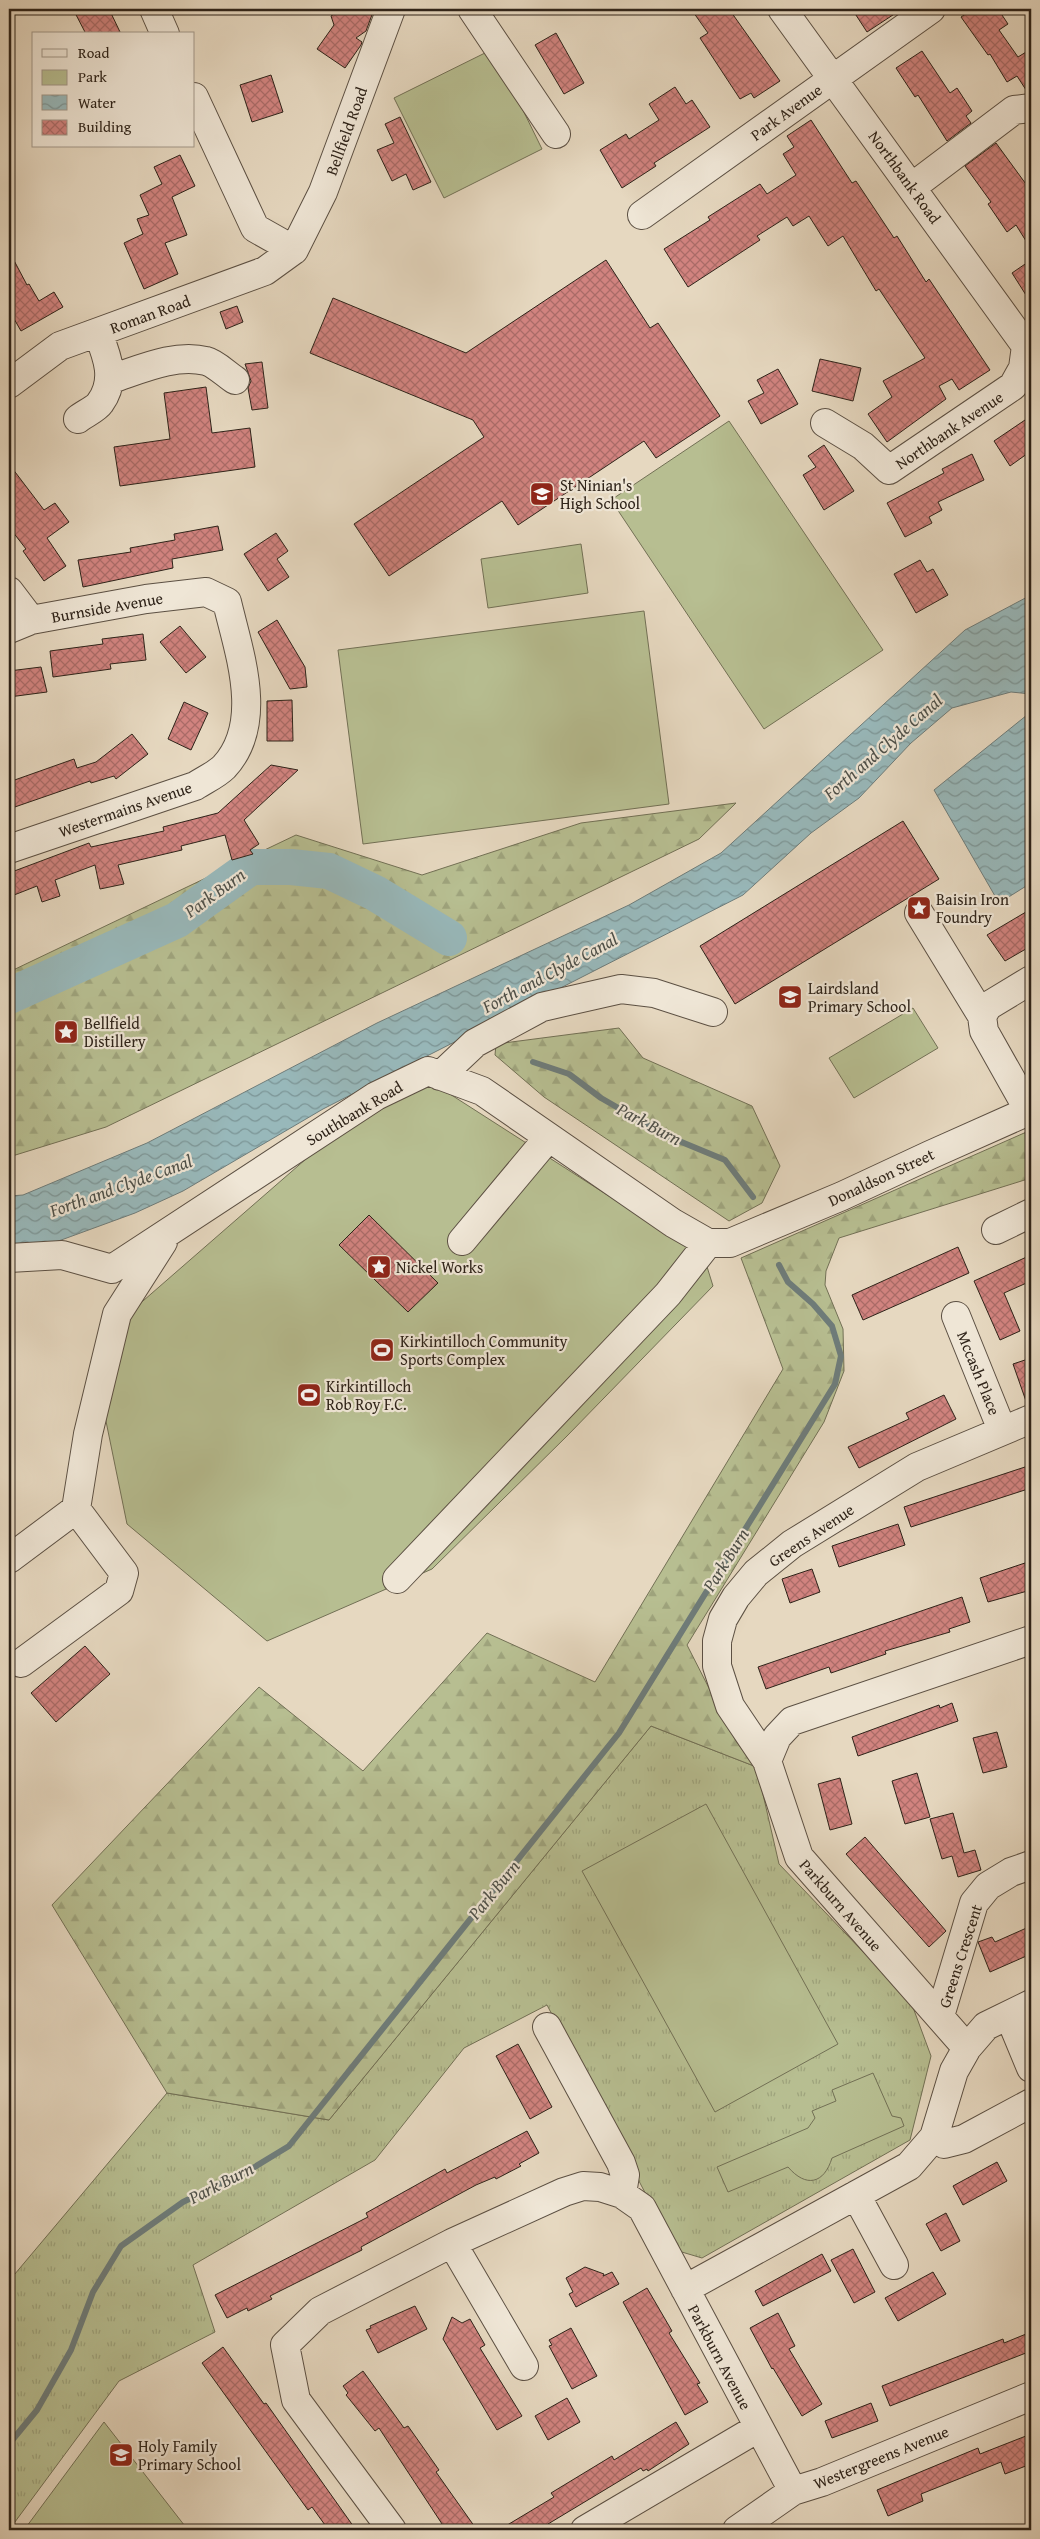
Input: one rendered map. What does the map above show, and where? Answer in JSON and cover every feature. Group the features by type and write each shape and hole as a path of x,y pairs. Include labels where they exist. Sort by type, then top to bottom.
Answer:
{"street":[{"path":"154,9 164,32"},
{"name":"Bellfield Road","path":"294,250 323,192 391,9"},
{"path":"472,9 556,134"},
{"name":"Northbank Road","path":"782,9 1029,345"},
{"name":"Park Avenue","path":"642,215 931,9"},
{"path":"195,99 255,228 294,250"},
{"path":"912,187 1014,110 1026,107 1031,108"},
{"name":"Roman Road","path":"10,379 60,346 265,271 294,250"},
{"path":"78,419 100,404 111,379 106,354 98,332"},
{"name":"Northbank Avenue","path":"825,423 863,446 889,470 1013,386 1023,368 1029,345"},
{"path":"111,379 156,364 183,360 207,361 235,380"},
{"path":"9,591 20,625"},
{"name":"Burnside Avenue","path":"20,625 146,599 206,592"},
{"name":"Westermains Avenue","path":"9,849 195,786 222,769 237,750 246,713 244,671 227,602 206,592"},
{"path":"919,913 982,1016 984,1031 1030,1111"},
{"path":"982,1016 988,1006 1031,980"},
{"path":"440,1076 475,1043 542,1007 621,989 654,993 713,1012"},
{"name":"Southbank Road","path":"9,1258 62,1255 112,1269 376,1096 428,1071 482,1091 673,1223 719,1243"},
{"name":"Donaldson Street","path":"719,1243 842,1196 1030,1111"},
{"path":"462,1241 548,1138"},
{"path":"996,1230 1031,1213"},
{"path":"9,1560 76,1509 88,1434 117,1314 171,1230"},
{"path":"398,1580 668,1294 719,1243"},
{"name":"Mccash Place","path":"956,1316 1002,1430"},
{"name":"Greens Avenue","path":"767,1761 730,1706 717,1666 717,1641 723,1619 736,1597 756,1572 792,1544 918,1467 1031,1419"},
{"path":"21,1662 118,1591 123,1583 124,1572 76,1509"},
{"path":"767,1761 776,1737 792,1721 1031,1640"},
{"name":"Parkburn Avenue","path":"767,1761 798,1857 967,2048 954,2071 934,2137 909,2166 685,2289 793,2491"},
{"name":"Greens Crescent","path":"940,2016 974,1903 988,1886 1012,1872 1031,1865"},
{"path":"967,2048 986,2026 1020,2009 1031,2068"},
{"path":"547,2027 621,2163 625,2175 622,2194"},
{"path":"934,2137 944,2144 964,2138 1031,2103"},
{"path":"392,2530 296,2400 285,2345 320,2311 452,2243 564,2192 583,2186 600,2187 622,2194 642,2208 685,2289"},
{"path":"856,2195 894,2265"},
{"path":"452,2243 524,2366"},
{"name":"Westergreens Avenue","path":"737,2530 793,2491 822,2482 1031,2396"},
{"path":"585,2530 758,2428"}],"green space":[{"path":"493,49 542,149 444,198 394,98"},
{"path":"729,421 883,650 764,729 611,500"},
{"path":"581,544 588,593 488,608 481,559"},
{"path":"644,611 669,804 363,844 338,650"},
{"path":"736,803 699,839 106,1127 9,1157 9,972 296,835 422,875 581,823"},
{"path":"913,1008 938,1048 854,1098 829,1058"},
{"path":"619,1028 643,1058 752,1106 780,1166 762,1203 729,1221 544,1097 495,1055 496,1044"},
{"name":"Kirkintilloch Community Sports Complex","path":"428,1080 704,1257 713,1286 567,1436 432,1569 267,1641 127,1524 99,1387 128,1314 314,1152"},
{"path":"1031,1130 1031,1178 839,1238 826,1271 825,1285 843,1329 844,1371 824,1422 687,1645 736,1741 754,1766 651,1726 329,2120 167,2093 52,1905 259,1687 363,1771 487,1633 595,1682 783,1369 741,1258"},
{"path":"651,1726 754,1766 759,1777 779,1864 911,2002 931,2056 910,2140 702,2258 675,2250 547,2005 464,2048 375,2160 193,2265 215,2332 119,2381 9,2530 9,2281 167,2093 329,2120"},
{"path":"706,1804 838,2044 715,2112 582,1871"},
{"path":"873,2073 892,2116 901,2118 904,2126 832,2158 829,2167 819,2178 814,2180 801,2178 788,2167 728,2192 717,2167 808,2128 815,2118 812,2111 836,2101 832,2090"},
{"path":"104,2422 188,2530 24,2530"}],"water":[{"name":"Forth and Clyde Canal","path":"1031,595 1031,694 1011,692 952,708 911,743 859,798 811,833 743,895 323,1109 183,1191 135,1213 53,1243 9,1248 9,1196 23,1195 147,1143 377,1023 629,905 721,853 965,630"},
{"path":"1027,715 1031,717 1031,883 999,903 934,790"}],"building":[{"path":"73,9 109,9 120,32 85,32"},
{"path":"342,9 371,9 373,12 366,31 356,38 362,42 361,45 345,68 317,49 334,25 331,16"},
{"path":"691,9 729,9 780,81 754,98 751,93 740,99 700,38 708,33"},
{"path":"852,9 902,9 867,32"},
{"path":"973,9 998,9 1008,24 999,30 1018,57 1031,49 1031,93 1028,93 1017,76 1007,82 990,54 988,55 961,17"},
{"path":"556,33 584,83 564,94 535,45"},
{"path":"922,51 950,93 957,88 972,111 966,116 971,123 947,141 918,95 915,97 896,68"},
{"path":"271,75 283,112 252,122 240,85"},
{"path":"675,87 686,104 692,100 710,127 654,163 656,166 622,188 600,150 626,134 629,139 659,120 649,104"},
{"path":"400,117 431,182 413,190 406,174 392,181 377,150 394,143 385,124"},
{"path":"811,120 852,183 856,181 894,238 897,236 926,282 929,279 990,370 959,390 952,379 939,386 946,399 887,442 868,414 892,397 883,381 925,358 879,289 876,291 843,236 828,246 809,216 793,226 787,217 757,236 760,240 688,287 664,249 710,220 708,217 760,184 767,194 796,175 783,154 794,147 787,136"},
{"path":"996,143 1031,191 1031,249 1016,225 1007,232 988,204 991,202 965,166"},
{"path":"180,155 195,186 172,197 187,235 165,243 178,274 144,289 124,243 143,234 137,219 149,215 140,195 162,184 154,167"},
{"path":"9,251 27,285 29,284 39,301 54,292 63,307 21,331 9,310"},
{"path":"606,260 650,328 658,323 720,416 656,458 644,441 518,525 502,501 389,576 354,524 484,437 473,420 310,353 333,298 466,353"},
{"path":"1031,260 1031,303 1012,273"},
{"path":"237,306 243,322 226,329 220,312"},
{"path":"820,359 861,368 853,401 812,391"},
{"path":"262,362 268,408 252,410 248,388 251,381 245,364"},
{"path":"778,369 798,404 761,424 748,401 764,393 757,380"},
{"path":"206,387 212,433 250,428 255,467 120,486 114,447 170,439 164,393"},
{"path":"1025,420 1031,430 1031,451 1010,466 994,441"},
{"path":"824,445 854,491 824,510 803,475 816,467 808,456"},
{"path":"972,454 984,480 938,502 942,510 929,517 932,523 905,537 887,503 944,473 942,469"},
{"path":"9,464 44,510 55,503 69,522 47,538 66,566 44,581 23,551 26,549 9,527"},
{"path":"218,526 223,550 172,559 173,568 83,587 78,560 131,552 130,548 175,540 174,534"},
{"path":"276,533 288,551 277,559 289,577 268,591 244,554"},
{"path":"920,560 927,572 933,569 948,595 916,613 894,574"},
{"path":"277,620 305,667 307,687 290,689 258,632"},
{"path":"180,626 206,657 186,673 160,642"},
{"path":"143,634 146,660 110,664 111,669 53,677 50,651 103,644 102,639"},
{"path":"41,667 47,692 9,697 9,671"},
{"path":"292,700 293,741 267,741 267,701"},
{"path":"184,702 208,713 191,750 168,739"},
{"path":"132,734 148,754 116,779 114,776 91,783 90,781 9,809 9,782 74,759 77,768 96,762"},
{"path":"271,765 298,770 244,820 259,844 250,850 253,854 232,860 225,835 181,846 182,850 118,865 124,884 100,889 95,865 55,880 60,896 42,902 37,886 9,897 9,873 89,843 91,847 164,831 163,827 218,813"},
{"path":"903,821 939,879 735,1004 700,946"},
{"path":"1031,909 1031,946 1005,961 987,935"},
{"path":"369,1215 438,1283 408,1312 339,1245"},
{"path":"958,1247 969,1273 863,1320 852,1295"},
{"path":"1031,1255 1031,1281 1004,1293 1020,1331 1000,1340 974,1281"},
{"path":"1031,1358 1031,1404 1027,1404 1013,1364"},
{"path":"944,1395 956,1419 859,1468 848,1447 909,1419 906,1413"},
{"path":"1031,1465 1031,1488 911,1527 904,1507"},
{"path":"898,1524 905,1545 839,1567 832,1546"},
{"path":"1031,1561 1031,1590 988,1602 980,1578"},
{"path":"812,1569 820,1592 790,1603 782,1579"},
{"path":"962,1597 970,1622 949,1629 950,1632 885,1651 886,1654 831,1673 829,1667 766,1689 758,1667"},
{"path":"85,1646 110,1674 56,1722 31,1693"},
{"path":"952,1703 958,1721 858,1756 852,1737 939,1705 940,1708"},
{"path":"997,1732 1007,1767 983,1773 973,1738"},
{"path":"917,1773 930,1817 905,1824 892,1781"},
{"path":"840,1778 852,1824 830,1830 818,1784"},
{"path":"953,1813 964,1853 975,1850 981,1870 958,1877 952,1856 942,1859 930,1819"},
{"path":"865,1837 946,1931 929,1947 846,1854"},
{"path":"1031,1926 1031,1954 990,1972 978,1942 992,1937 995,1942"},
{"path":"518,2044 552,2107 530,2119 496,2056"},
{"path":"527,2131 539,2153 519,2164 521,2166 496,2179 495,2177 476,2185 361,2247 362,2250 270,2296 272,2299 248,2311 247,2308 227,2318 215,2295 368,2217 366,2213 445,2169 447,2173"},
{"path":"997,2162 1007,2181 963,2205 953,2186"},
{"path":"946,2213 960,2241 941,2251 926,2224"},
{"path":"853,2249 875,2292 854,2303 831,2260"},
{"path":"822,2254 831,2271 763,2306 755,2291"},
{"path":"585,2267 604,2274 603,2276 612,2272 619,2284 576,2307 569,2294 573,2292 566,2278"},
{"path":"933,2272 946,2294 898,2321 885,2298"},
{"path":"647,2288 672,2331 669,2333 700,2383 697,2384 708,2402 685,2415 623,2302"},
{"path":"415,2306 427,2329 378,2353 366,2330 371,2328 370,2326"},
{"path":"778,2313 795,2346 789,2349 822,2404 802,2416 772,2369 750,2328"},
{"path":"452,2317 462,2323 470,2319 485,2345 480,2348 522,2416 497,2430 443,2339"},
{"path":"571,2328 597,2376 572,2389 549,2346 552,2345 549,2340"},
{"path":"1031,2332 1031,2351 890,2406 882,2386 1003,2339 1004,2343"},
{"path":"223,2347 264,2404 266,2403 356,2530 317,2530 325,2525 312,2507 308,2510 202,2363"},
{"path":"363,2371 404,2428 408,2426 439,2470 436,2472 477,2530 446,2530 379,2428 375,2431 346,2395 348,2393 343,2386"},
{"path":"567,2398 580,2422 548,2440 535,2416"},
{"path":"871,2403 878,2421 832,2438 825,2421"},
{"path":"676,2422 689,2444 648,2471 647,2469 643,2471 641,2468 548,2524 552,2530 499,2530 554,2497 551,2493 612,2456 614,2460"},
{"path":"1031,2434 1031,2464 1005,2474 1001,2462 921,2494 923,2501 888,2516 877,2490 978,2448 980,2454"}],"waterway":[{"name":"Park Burn","path":"9,996 177,920 251,867 291,867 329,871 375,893 449,938"},
{"name":"Park Burn","path":"533,1062 569,1074 601,1098 667,1136 725,1160 753,1197"},
{"name":"Park Burn","path":"9,2444 37,2410 71,2350 93,2292 121,2246 183,2202 253,2168 289,2146 619,1733 835,1384 841,1356 832,1326 813,1304 788,1282 779,1265"}],"place":[{"name":"St Ninian's High School","path":"542,494"},
{"name":"Baisin Iron Foundry","path":"919,908"},
{"name":"Lairdsland Primary School","path":"790,997"},
{"name":"Bellfield Distillery","path":"66,1032"},
{"name":"Nickel Works","path":"379,1267"},
{"name":"Kirkintilloch Community Sports Complex","path":"382,1350"},
{"name":"Kirkintilloch Rob Roy F.C.","path":"309,1395"},
{"name":"Holy Family Primary School","path":"121,2455"}]}
